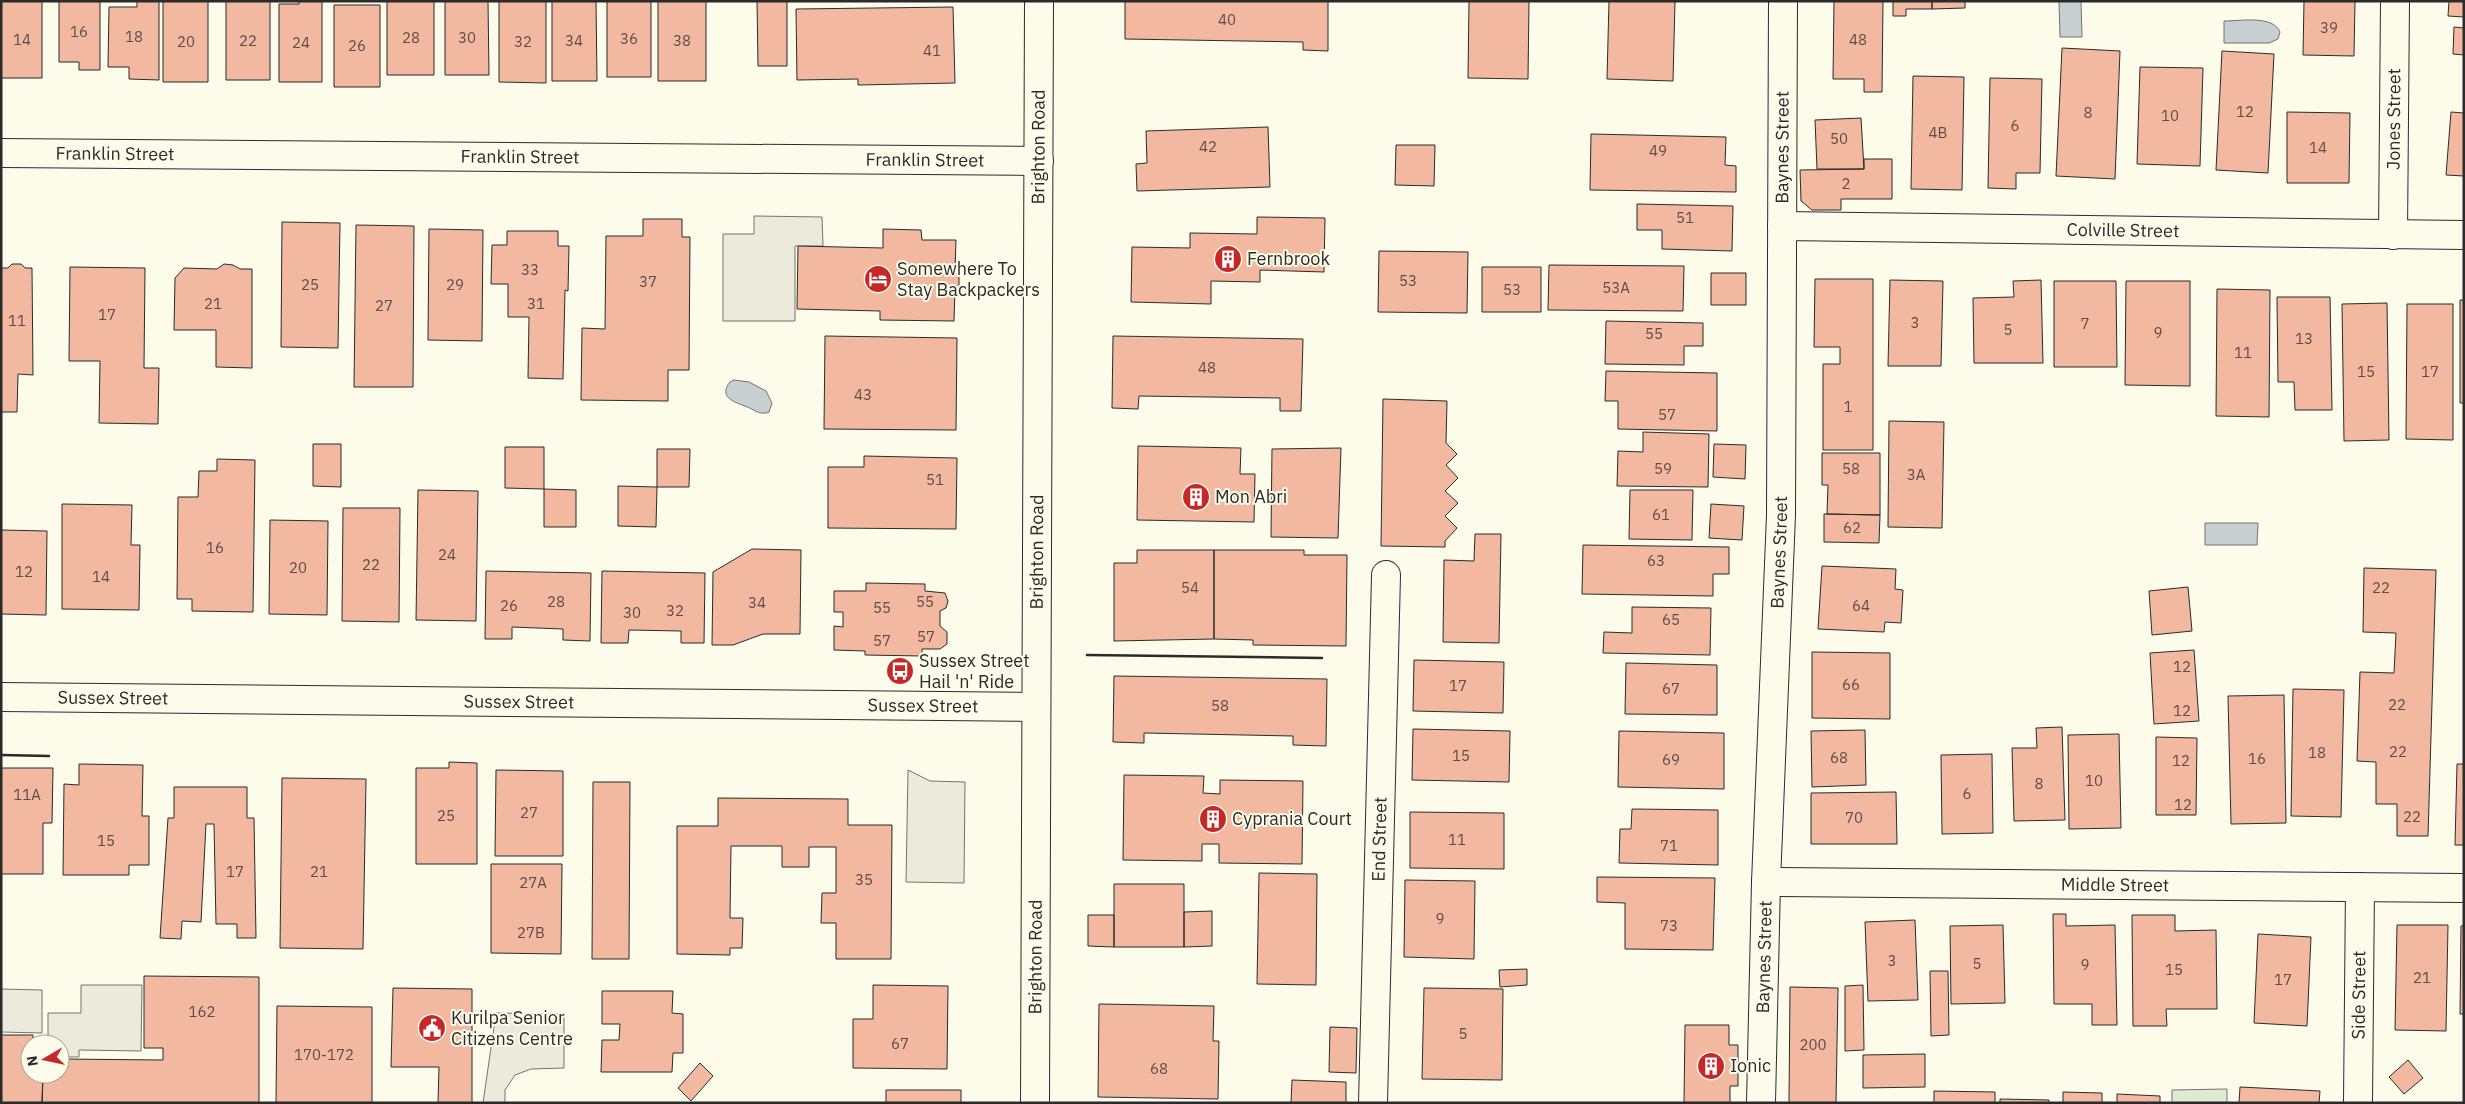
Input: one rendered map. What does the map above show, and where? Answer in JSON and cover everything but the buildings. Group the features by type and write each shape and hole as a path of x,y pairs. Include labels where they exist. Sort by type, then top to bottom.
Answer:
{"street":[{"name":"Brighton Road","path":"1034,1103 1039,1"},
{"name":"Baynes Street","path":"1762,1103 1766,882 1781,515 1783,1"},
{"name":"Jones Street","path":"2393,235 2396,1"},
{"name":"Franklin Street","path":"1,153 1039,161"},
{"name":"Colville Street","path":"1782,226 2464,235"},
{"name":"End Street","path":"1373,1103 1386,575"},
{"name":"Sussex Street","path":"1,697 1036,707"},
{"name":"Middle Street","path":"1766,882 2464,888"},
{"name":"Side Street","path":"2358,1103 2360,887"}],"green space":[{"path":"2227,1089 2227,1103 2172,1103 2172,1090"}],"shaded area":[{"path":"2059,1 2081,1 2082,37 2060,37"},
{"path":"2224,21 2264,21 2271,23 2280,32 2278,39 2269,43 2224,43"},
{"path":"754,216 822,217 823,246 795,246 795,321 723,321 723,234 754,234"},
{"path":"734,380 749,382 766,391 772,403 769,412 759,413 729,398 726,392 727,387"},
{"path":"2205,523 2258,523 2257,545 2205,545"},
{"path":"908,770 930,781 965,782 964,883 906,882"},
{"path":"81,985 142,985 141,1051 79,1050 79,1057 70,1057 70,1034 48,1034 48,1013 81,1013"},
{"path":"1,989 42,990 42,1033 1,1032"},
{"path":"496,1013 564,1014 564,1068 531,1069 515,1075 505,1090 505,1103 483,1103"}],"wall":[{"path":"1087,655 1322,658"},
{"path":"1,755 49,756"}],"place":[{"name":"Fernbrook","path":"1228,259"},
{"name":"Somewhere To Stay Backpackers","path":"878,279"},
{"name":"Mon Abri","path":"1196,497"},
{"name":"Sussex Street Hail 'n' Ride","path":"900,671"},
{"name":"Cyprania Court","path":"1213,819"},
{"name":"Kurilpa Senior Citizens Centre","path":"432,1028"},
{"name":"Ionic","path":"1711,1066"}]}
